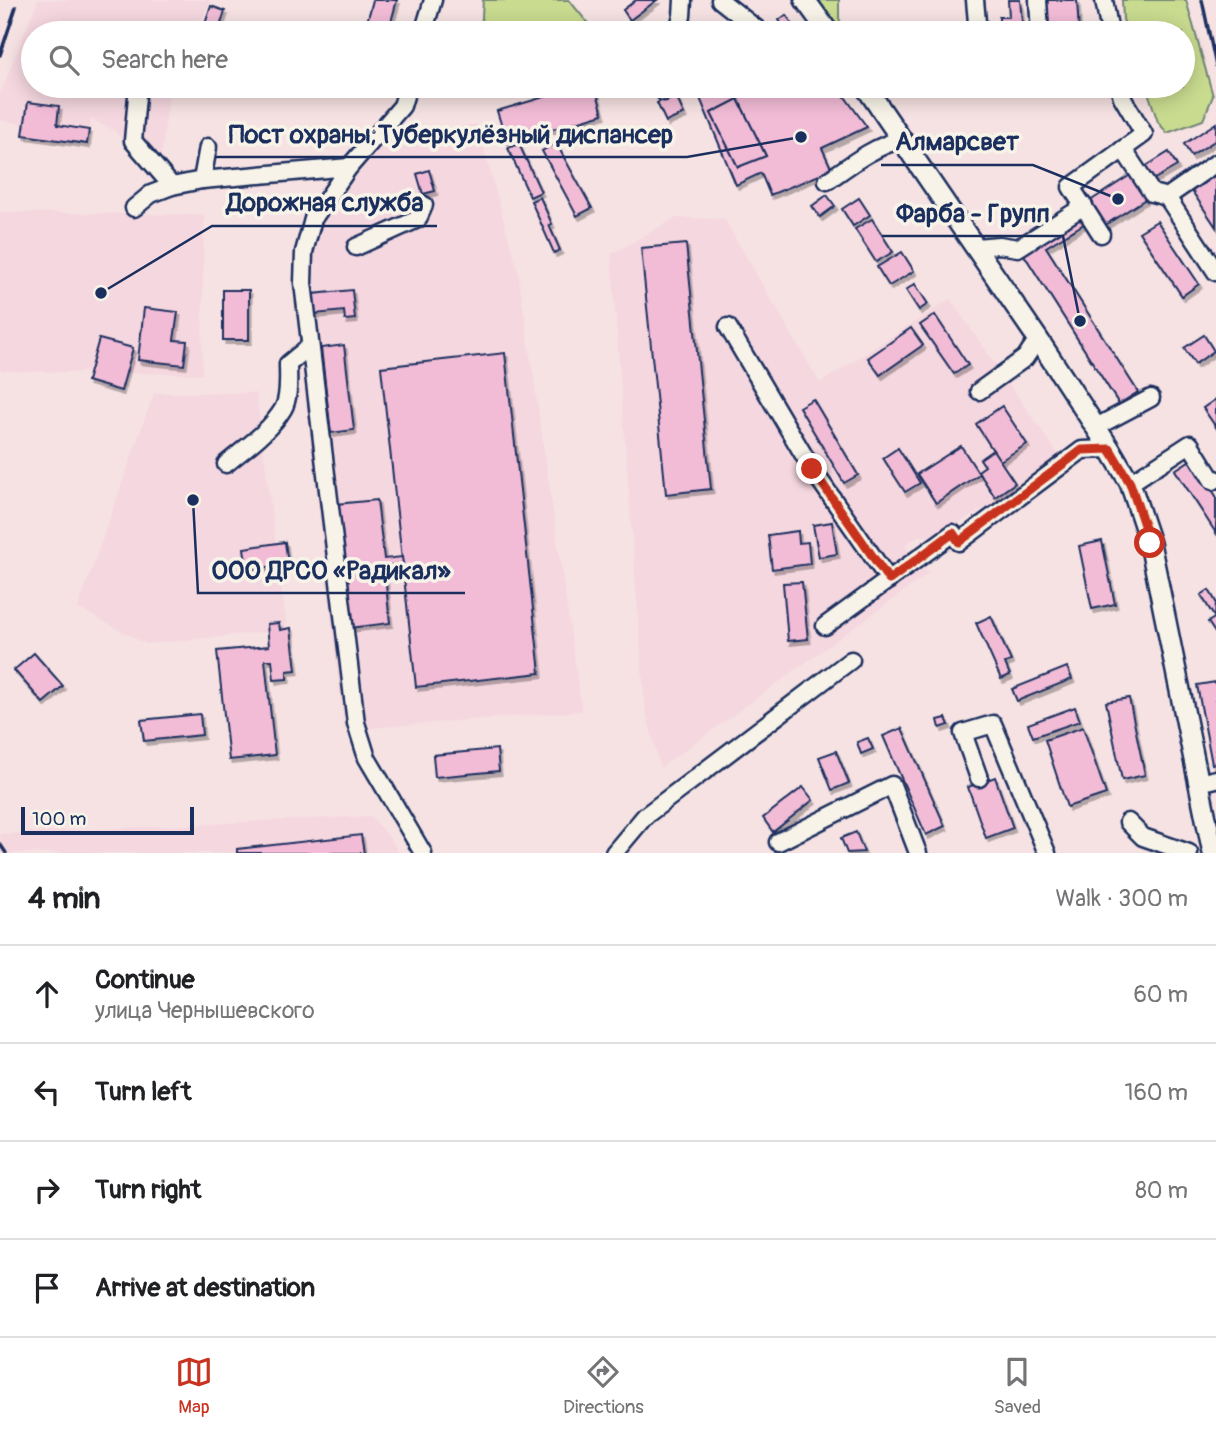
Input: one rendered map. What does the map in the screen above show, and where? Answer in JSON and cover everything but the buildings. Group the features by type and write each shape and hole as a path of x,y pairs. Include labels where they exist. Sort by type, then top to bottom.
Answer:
{"main road":[{"path":"805,0 820,21"},
{"path":"874,98 1038,339 1130,483 1150,543 1208,781 1213,853"}],"street":[{"path":"427,21 433,0"},
{"path":"681,21 683,0"},
{"path":"720,0 747,21"},
{"path":"975,0 977,21"},
{"path":"1038,0 1039,21"},
{"path":"1104,0 1108,21"},
{"path":"137,98 133,141 172,186"},
{"path":"404,98 402,106 349,167 313,219 304,252 303,284 356,723 367,758 423,853"},
{"path":"1101,234 1071,187 1144,134 1123,98"},
{"path":"827,181 862,157 903,139"},
{"path":"202,180 208,147"},
{"path":"1123,149 1152,193 1167,197 1216,272"},
{"path":"1167,197 1216,163"},
{"path":"134,208 151,194 172,186 202,180 349,167"},
{"path":"356,247 418,219 424,205"},
{"path":"976,247 999,245 1018,248 1084,206"},
{"path":"728,327 812,469 889,580"},
{"path":"979,391 1026,358 1038,339"},
{"path":"226,464 268,427 284,407 288,364 310,346"},
{"path":"1096,427 1151,398"},
{"path":"1130,483 1190,444 1215,482"},
{"path":"825,626 953,533 959,542 1082,450 1110,449"},
{"path":"614,853 645,816 851,660"},
{"path":"979,778 962,733 993,724 1047,853"},
{"path":"778,842 892,785 918,853"},
{"path":"1128,822 1143,837 1189,853"}],"shaded area":[{"path":"38,0 211,0 201,21 30,21"},
{"path":"21,42 21,98 168,98 161,157 132,151 115,131 91,119 87,144 23,135 24,124 0,120 0,94"},
{"path":"477,124 518,271 582,711 344,730 293,276 310,204 378,139"},
{"path":"0,212 204,215 202,374 0,371"},
{"path":"676,218 724,219 820,383 950,299 1060,457 994,509 990,505 934,537 918,536 904,545 928,574 660,768 645,707 611,254"},
{"path":"154,393 256,393 287,630 146,644 78,608"},
{"path":"371,816 392,841 398,853 0,853 0,834"}],"green space":[{"path":"483,0 569,0 586,21 482,21"},
{"path":"815,0 839,0 840,21 829,21"},
{"path":"1122,0 1186,0 1192,21 1124,21"},
{"path":"1195,32 1213,96 1203,120 1167,133 1158,122 1150,98 1195,98"}],"railway":[{"path":"1202,0 1216,66"},
{"path":"0,55 16,7"},
{"path":"0,844 6,853"}],"place":[{"name":"Пост охраны;Туберкулёзный диспансер","path":"801,137"},
{"name":"Алмарсвет","path":"1118,199"},
{"name":"Дорожная служба","path":"101,293"},
{"name":"Фарба - Групп","path":"1080,321"},
{"name":"ООО ДРСО «Радикал»","path":"193,500"}],"route":[{"path":"812,469 889,580 953,533 959,542 1082,450 1110,449 1130,483 1150,543"}]}
